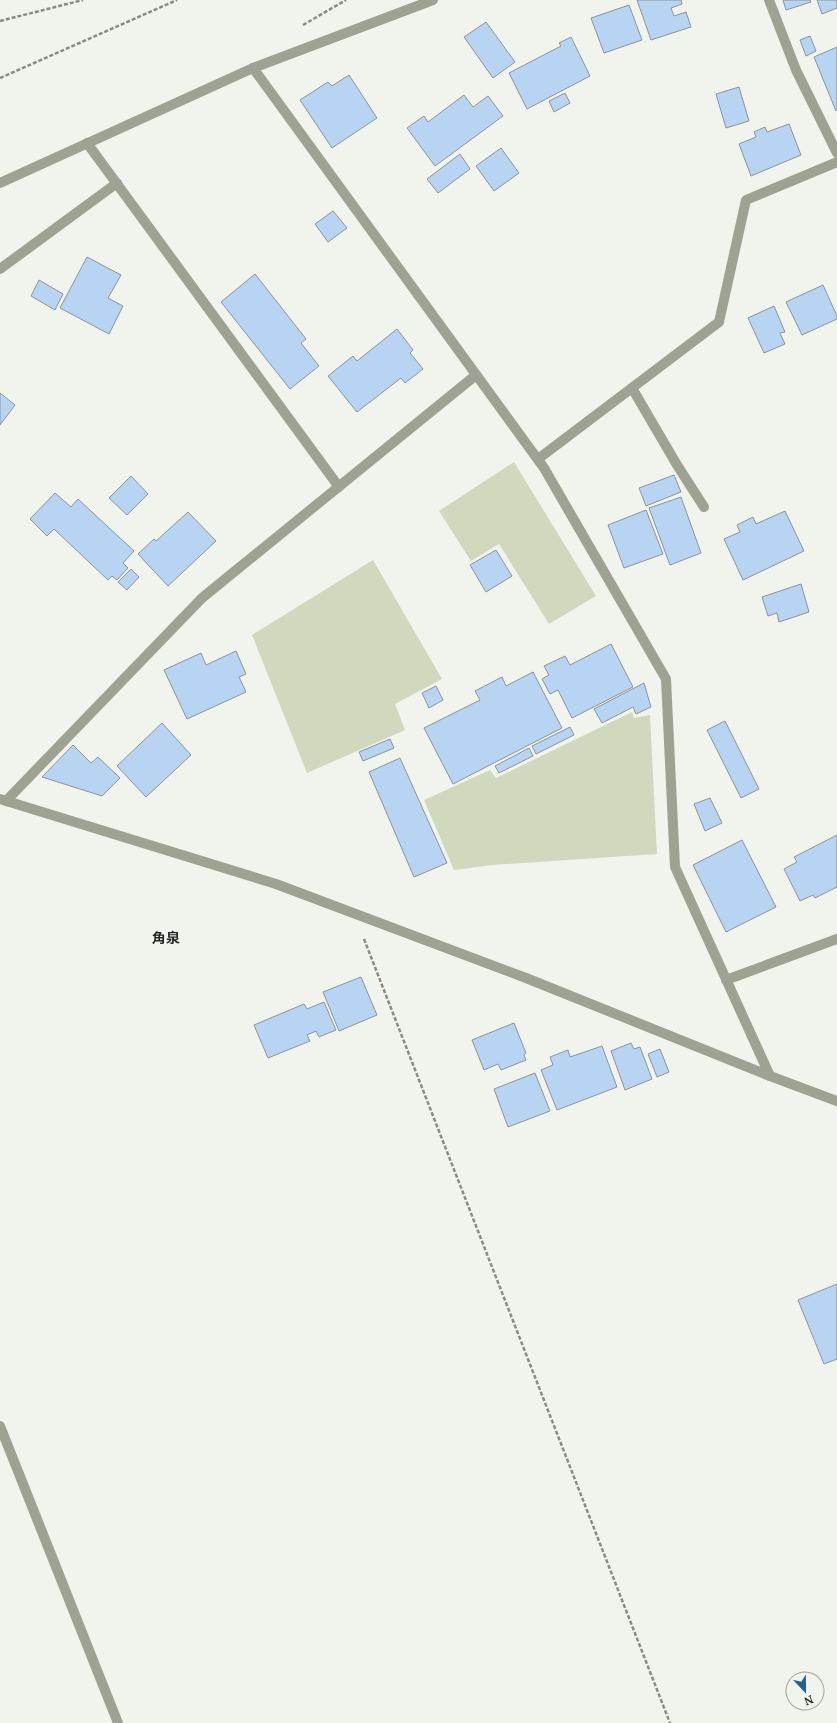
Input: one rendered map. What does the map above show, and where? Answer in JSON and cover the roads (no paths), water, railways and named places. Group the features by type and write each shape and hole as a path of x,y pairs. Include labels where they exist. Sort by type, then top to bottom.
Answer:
{"street":[{"path":"0,183 253,68 434,0"},
{"path":"769,0 796,70 837,154"},
{"path":"253,68 538,459 666,678 675,868 770,1076"},
{"path":"87,143 339,487"},
{"path":"538,459 719,322 746,200 837,162"},
{"path":"0,269 117,183"},
{"path":"476,375 202,598 3,800 276,884 526,978 770,1076 837,1101"},
{"path":"632,388 677,465 704,507"},
{"path":"726,980 837,939"},
{"path":"0,1426 118,1723"}],"district":[{"name":"角泉","path":"166,938"}]}
